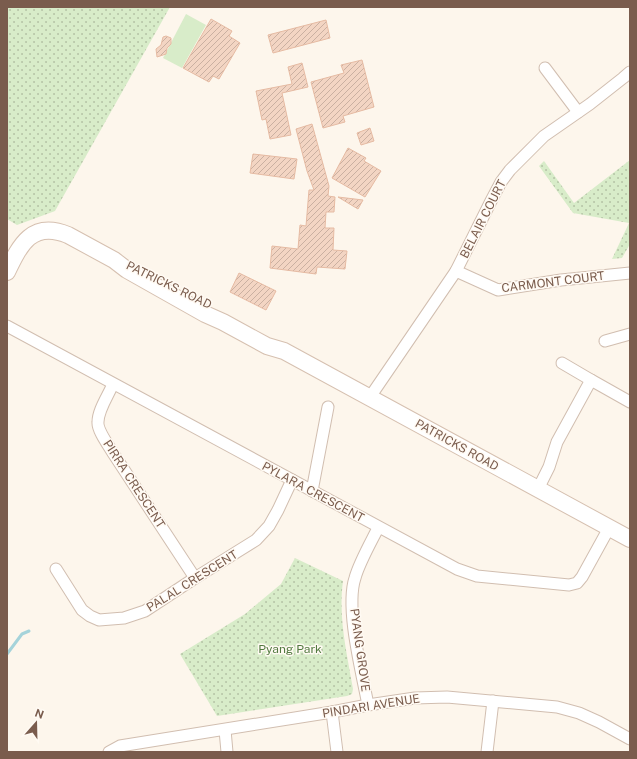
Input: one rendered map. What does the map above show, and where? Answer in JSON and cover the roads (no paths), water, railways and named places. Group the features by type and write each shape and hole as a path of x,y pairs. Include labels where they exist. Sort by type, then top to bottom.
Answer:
{"main road":[{"name":"PATRICKS ROAD","path":"8,267 26,239 40,231 60,231 114,260 127,270 205,314 267,346 284,351 630,539"}],"street":[{"path":"545,68 578,112"},
{"name":"BELAIR COURT","path":"370,398 456,272 498,188 510,170 544,136 630,72"},
{"name":"CARMONT COURT","path":"456,272 498,290 562,280 629,273"},
{"name":"PYLARA CRESCENT","path":"7,326 378,528 457,569 477,576 569,585 577,583 582,577 609,528"},
{"path":"605,341 630,334"},
{"path":"562,363 630,402"},
{"path":"538,489 550,467 557,442 591,380"},
{"name":"PIRRA CRESCENT","path":"113,384 101,410 97,423 113,453 195,578"},
{"path":"312,491 328,407"},
{"name":"PALAL CRESCENT","path":"56,569 82,610 90,616 99,620 124,618 145,611 256,540 269,526 292,480"},
{"name":"PYANG GROVE","path":"368,705 353,618 352,598 355,578 378,528"},
{"name":"PINDARI AVENUE","path":"109,752 120,746 225,730 368,705 415,698 447,696 557,707 579,713 630,739"},
{"path":"487,752 493,701"},
{"path":"332,712 337,752"},
{"path":"225,730 227,752"}],"waterway":[{"path":"7,654 22,634 29,631"}],"park label":[{"name":"Pyang Park","path":"290,649"}]}
